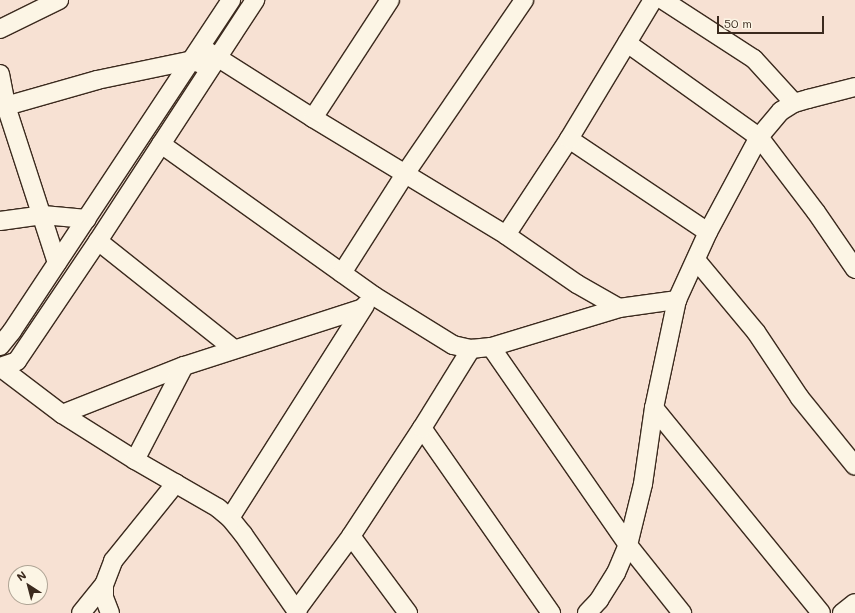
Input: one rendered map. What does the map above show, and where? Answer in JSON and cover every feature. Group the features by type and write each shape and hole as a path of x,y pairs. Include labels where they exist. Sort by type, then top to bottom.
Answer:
{"street":[{"path":"0,29 59,0"},
{"path":"0,346 12,331 87,219 231,0"},
{"path":"0,367 18,361 255,0"},
{"path":"312,118 390,0"},
{"path":"342,274 405,174 524,0"},
{"path":"506,236 568,139 653,0"},
{"path":"662,0 754,59 794,103"},
{"path":"627,43 758,137 816,212 855,268"},
{"path":"6,106 197,53 312,118 405,174 506,236 577,284 619,308"},
{"path":"0,74 6,106 43,215 57,262"},
{"path":"587,613 599,600 616,573 628,545 643,484 654,408 677,300 708,232 758,137 781,111 794,103 855,87"},
{"path":"568,139 708,232"},
{"path":"161,144 342,274 374,296 453,345 471,349 491,347 619,308 677,300"},
{"path":"0,221 43,215 87,219"},
{"path":"98,241 234,349"},
{"path":"696,260 756,332 800,398 855,466"},
{"path":"230,518 361,309 374,296"},
{"path":"62,414 184,366 361,309"},
{"path":"491,347 628,545 682,613"},
{"path":"0,367 62,414 135,460 218,508 230,518 243,534 297,612 351,536 422,428 471,349"},
{"path":"135,460 184,366"},
{"path":"654,408 821,613"},
{"path":"422,428 551,613"},
{"path":"81,613 104,585 113,562 176,483"},
{"path":"351,536 408,613"},
{"path":"104,585 104,597 110,613"},
{"path":"842,613 855,603"}]}
